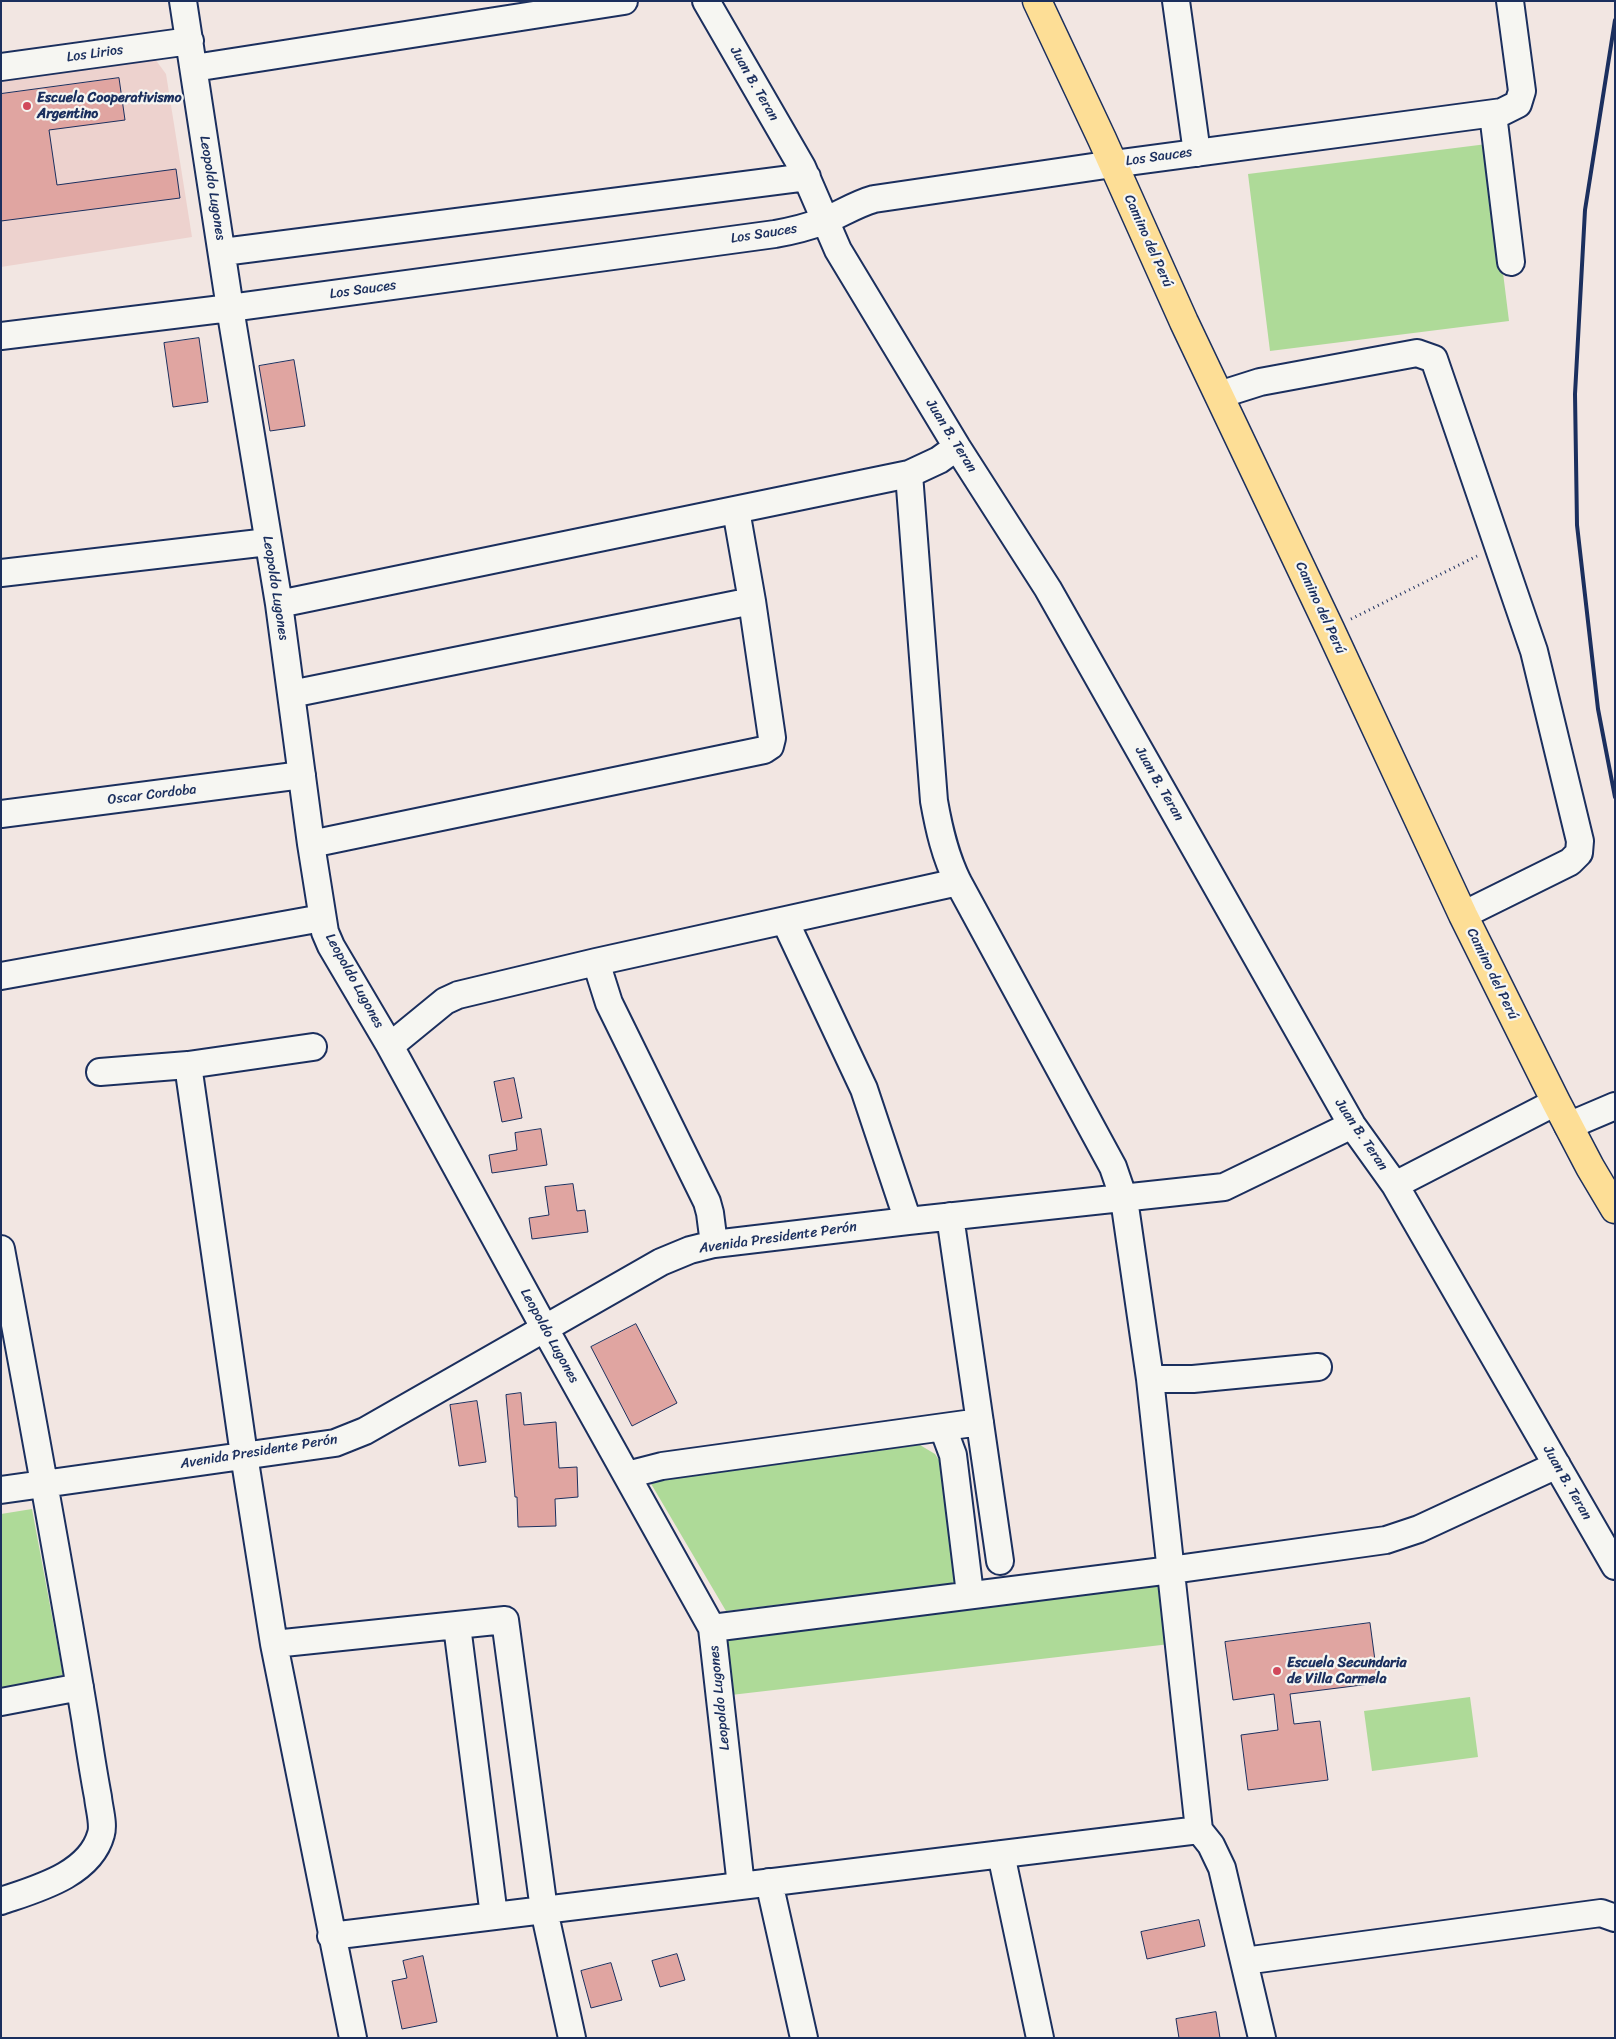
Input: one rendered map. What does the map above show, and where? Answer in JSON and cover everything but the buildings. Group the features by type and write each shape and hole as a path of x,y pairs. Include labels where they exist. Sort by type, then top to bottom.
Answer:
{"main road":[{"name":"Camino del Perú","path":"1038,1 1184,322 1463,915 1562,1114 1615,1209"}],"street":[{"name":"Leopoldo Lugones","path":"184,1 230,308 279,604 322,918 331,946 390,1046 544,1329 712,1628 741,1886"},
{"path":"194,68 624,1"},
{"name":"Juan B. Teran","path":"706,1 807,177 838,250 958,447 1048,589 1352,1124 1395,1185 1615,1566"},
{"path":"1176,1 1197,152"},
{"name":"Los Sauces","path":"1,336 230,308 775,234 802,229 826,220 858,204 874,199 1197,152 1493,114 1518,104 1522,91 1510,1"},
{"name":"Los Lirios","path":"1,67 190,41"},
{"path":"1493,114 1511,262"},
{"path":"223,252 807,177"},
{"path":"1219,395 1260,382 1417,354 1434,359 1534,651 1580,841 1579,853 1570,862 1463,915"},
{"path":"279,604 909,474 939,460 958,447"},
{"path":"909,474 934,801 947,860 1113,1167 1124,1199 1150,1379 1199,1830 1211,1846 1222,1868 1262,2038"},
{"path":"311,844 764,750 770,746 772,738 752,601 736,510"},
{"path":"1,574 268,542"},
{"path":"291,694 752,601"},
{"name":"Oscar Cordoba","path":"1,814 302,775"},
{"path":"390,1046 445,1002 458,994 958,882"},
{"path":"1,976 322,918"},
{"path":"785,921 864,1089 908,1221"},
{"path":"596,962 609,1002 707,1202 714,1244"},
{"path":"100,1072 188,1065 313,1047"},
{"path":"188,1065 244,1455 274,1644 331,1936 353,2038"},
{"path":"1395,1185 1562,1114 1615,1106"},
{"name":"Avenida Presidente Perón","path":"1,1490 335,1443 365,1431 661,1262 690,1250 714,1244 950,1216 1224,1187 1352,1124"},
{"path":"950,1216 1000,1562"},
{"path":"1,1249 80,1686 100,1809 102,1833 95,1850 85,1861 62,1878 1,1901"},
{"path":"1150,1379 1193,1379 1318,1367"},
{"path":"627,1475 662,1466 980,1422"},
{"path":"943,1428 953,1455 970,1594"},
{"path":"712,1628 1171,1570 1386,1540 1419,1529 1557,1465"},
{"path":"274,1644 505,1620 544,1910 572,2038"},
{"path":"457,1626 494,1916"},
{"path":"1,1702 80,1686"},
{"path":"331,1936 1199,1830"},
{"path":"1001,1854 1040,2038"},
{"path":"769,1882 804,2038"},
{"path":"1244,1961 1601,1913 1615,1918"}],"path":[{"path":"1330,629 1498,546"}],"shaded area":[{"path":"155,59 166,74 192,237 1,267 1,81"}],"green space":[{"path":"1487,144 1509,321 1270,351 1248,174"},
{"path":"920,1445 935,1454 943,1466 960,1583 726,1611 650,1482"},
{"path":"32,1509 63,1675 1,1688 1,1514"},
{"path":"1161,1582 1170,1644 731,1695 725,1637"},
{"path":"1470,1697 1478,1757 1372,1771 1364,1711"}],"railway":[{"path":"1615,20 1585,210 1575,394 1577,525 1598,709 1615,797"}],"place":[{"name":"Escuela Cooperativismo Argentino","path":"27,106"},
{"name":"Escuela Secundaria de Villa Carmela","path":"1277,1671"}]}
